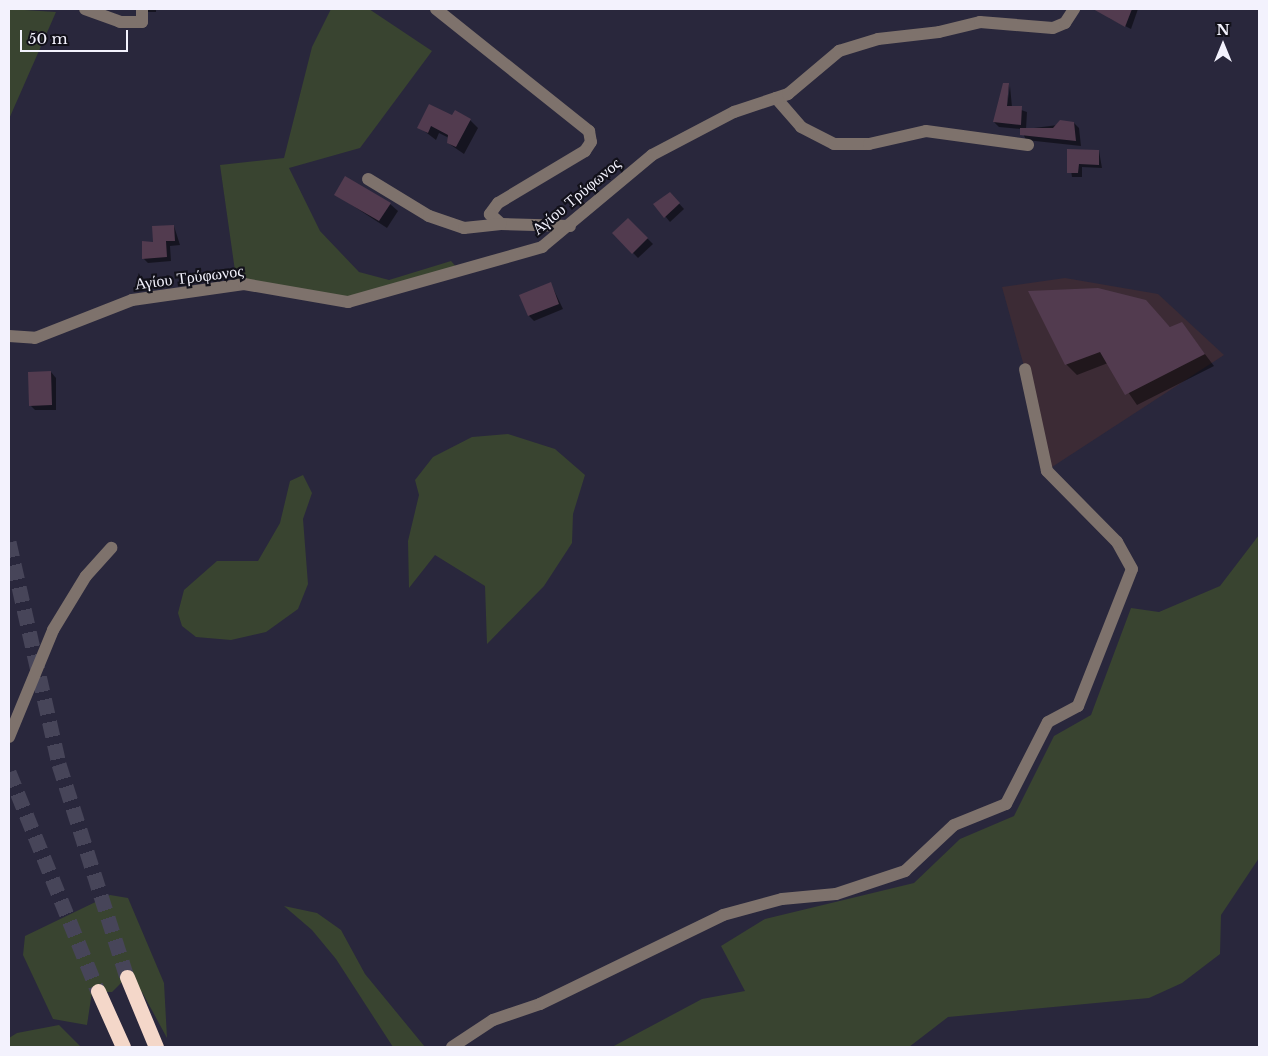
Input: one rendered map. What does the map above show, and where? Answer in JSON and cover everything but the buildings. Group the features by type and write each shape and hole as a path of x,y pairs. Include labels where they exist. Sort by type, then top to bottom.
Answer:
{"highway":[{"path":"127,977 156,1047"},
{"path":"98,991 123,1047"}],"street":[{"path":"85,9 128,22 142,22 142,10"},
{"path":"436,9 591,135 589,146 576,158 498,203 490,214 501,224"},
{"name":"Αγίου Τρύφωνος","path":"9,336 35,338 132,300 244,284 348,302 542,248 652,154 734,112 776,98 801,85 835,53 860,43 980,22 1053,28 1066,23 1074,9"},
{"path":"776,98 807,132 834,144 869,144 926,131 1028,145"},
{"path":"368,179 429,216 464,228 501,224 570,226"},
{"path":"452,1047 493,1020 540,1004 722,915 782,899 836,894 905,871 954,825 1006,804 1048,722 1078,706 1132,569 1117,542 1047,471 1025,369"},
{"path":"9,737 53,630 86,576 111,548"}],"shaded area":[{"path":"1065,278 1158,294 1224,355 1052,467 1002,287"}],"green space":[{"path":"9,9 56,12 9,119"},
{"path":"331,9 369,9 432,51 360,148 289,168 320,231 359,272 389,280 451,261 459,270 348,299 236,278 220,165 284,158 312,47"},
{"path":"508,434 555,449 585,475 573,514 572,543 544,586 487,644 485,586 435,555 409,588 408,541 419,495 415,480 433,457 472,437"},
{"path":"303,475 312,493 303,519 308,584 298,609 266,632 231,640 196,637 182,626 178,613 184,590 217,561 258,561 280,523 290,481"},
{"path":"1259,535 1259,858 1221,915 1220,954 1182,983 1149,998 948,1017 909,1047 612,1047 702,999 745,991 721,946 765,919 914,883 960,839 1014,816 1054,736 1091,715 1131,608 1159,612 1220,586"},
{"path":"110,895 128,898 164,983 167,1038 142,992 137,993 125,979 112,992 92,992 87,1025 53,1019 23,955 25,936"},
{"path":"284,906 317,913 341,930 365,974 425,1047 393,1047 336,959 312,930"},
{"path":"59,1025 81,1047 9,1047 9,1038 17,1033"}],"tunnel":[{"path":"9,542 59,764 127,977"},
{"path":"9,772 98,991"}]}
